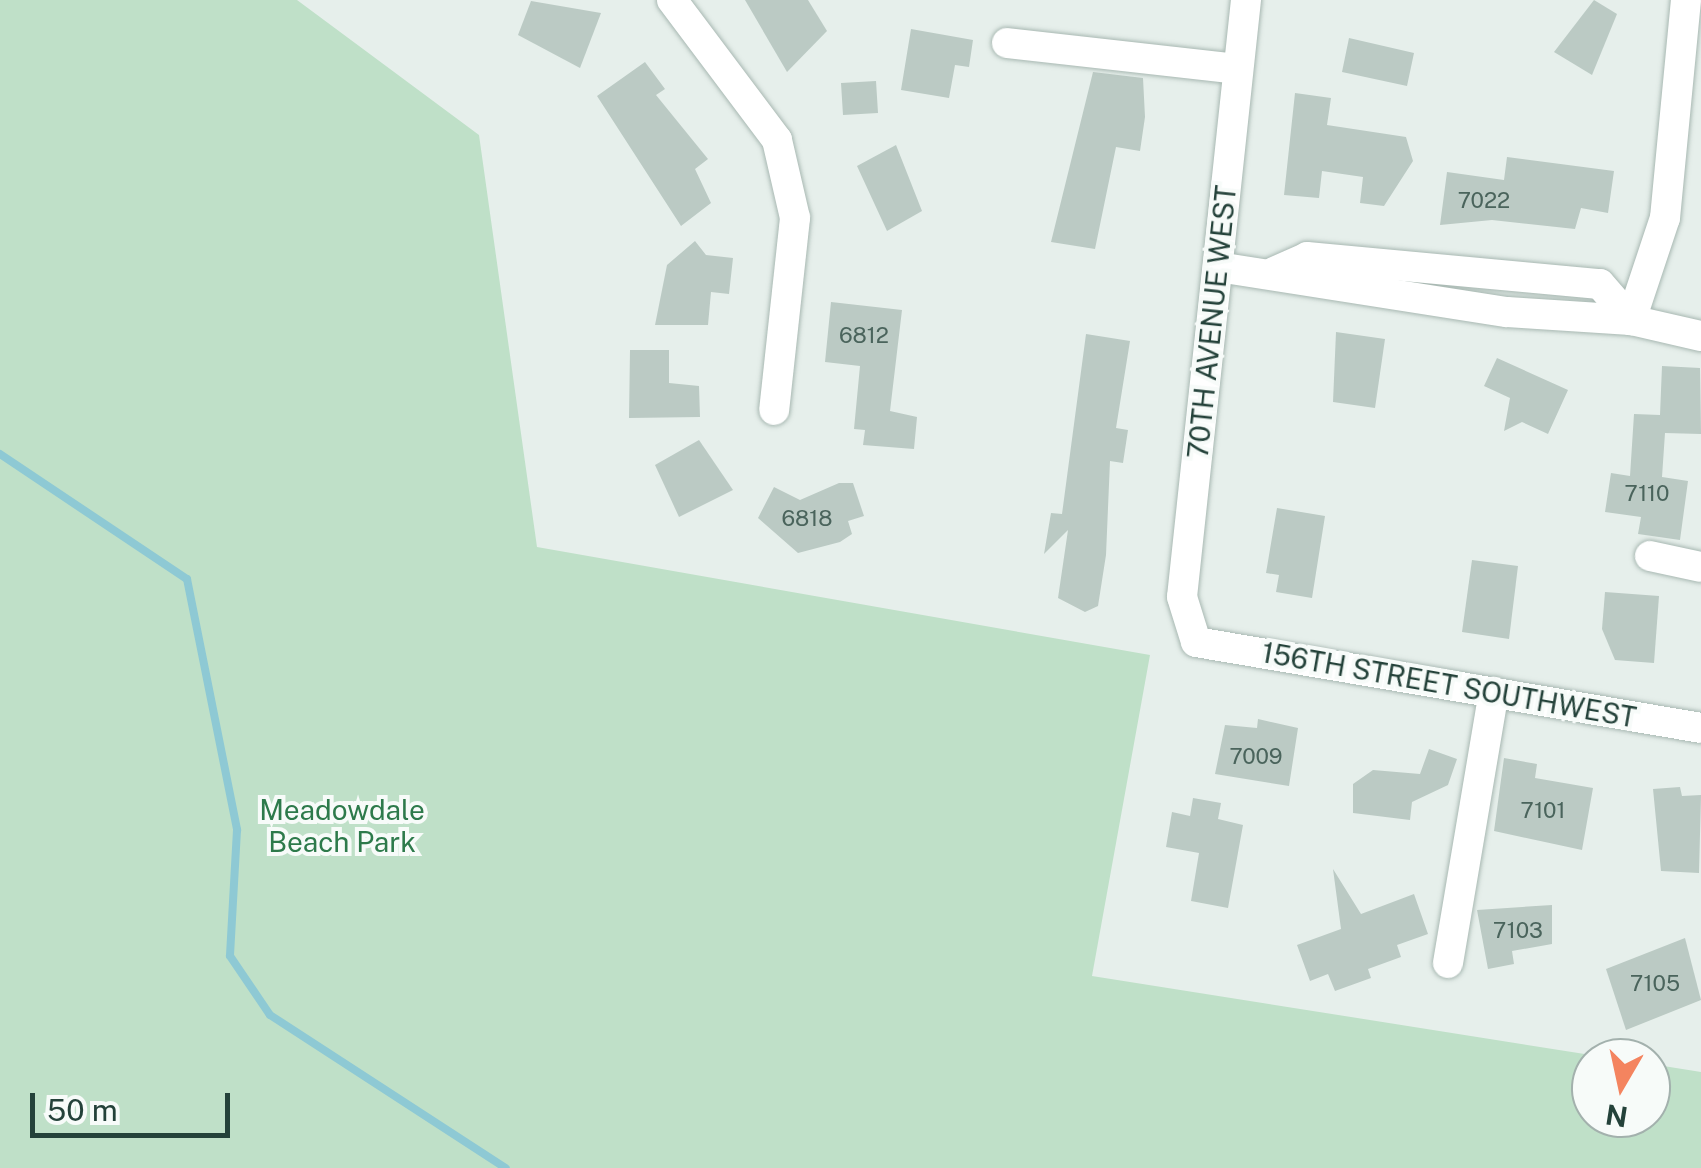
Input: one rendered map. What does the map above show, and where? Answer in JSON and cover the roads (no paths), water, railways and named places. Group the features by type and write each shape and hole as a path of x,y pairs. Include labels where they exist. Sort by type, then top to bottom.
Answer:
{"street":[{"path":"672,0 777,140 795,218 774,410"},
{"name":"70TH AVENUE WEST","path":"1196,642 1182,597 1246,0"},
{"path":"1630,320 1665,218 1686,0"},
{"path":"1007,43 1238,68"},
{"path":"1218,267 1274,272 1507,312 1630,320 1701,336"},
{"path":"1650,556 1701,567"},
{"name":"156TH STREET SOUTHWEST","path":"1196,642 1701,728"},
{"path":"1448,963 1494,692"}],"waterway":[{"path":"0,454 187,579 237,830 230,956 270,1015 506,1168"}],"park label":[{"name":"Meadowdale Beach Park","path":"342,826"}]}
